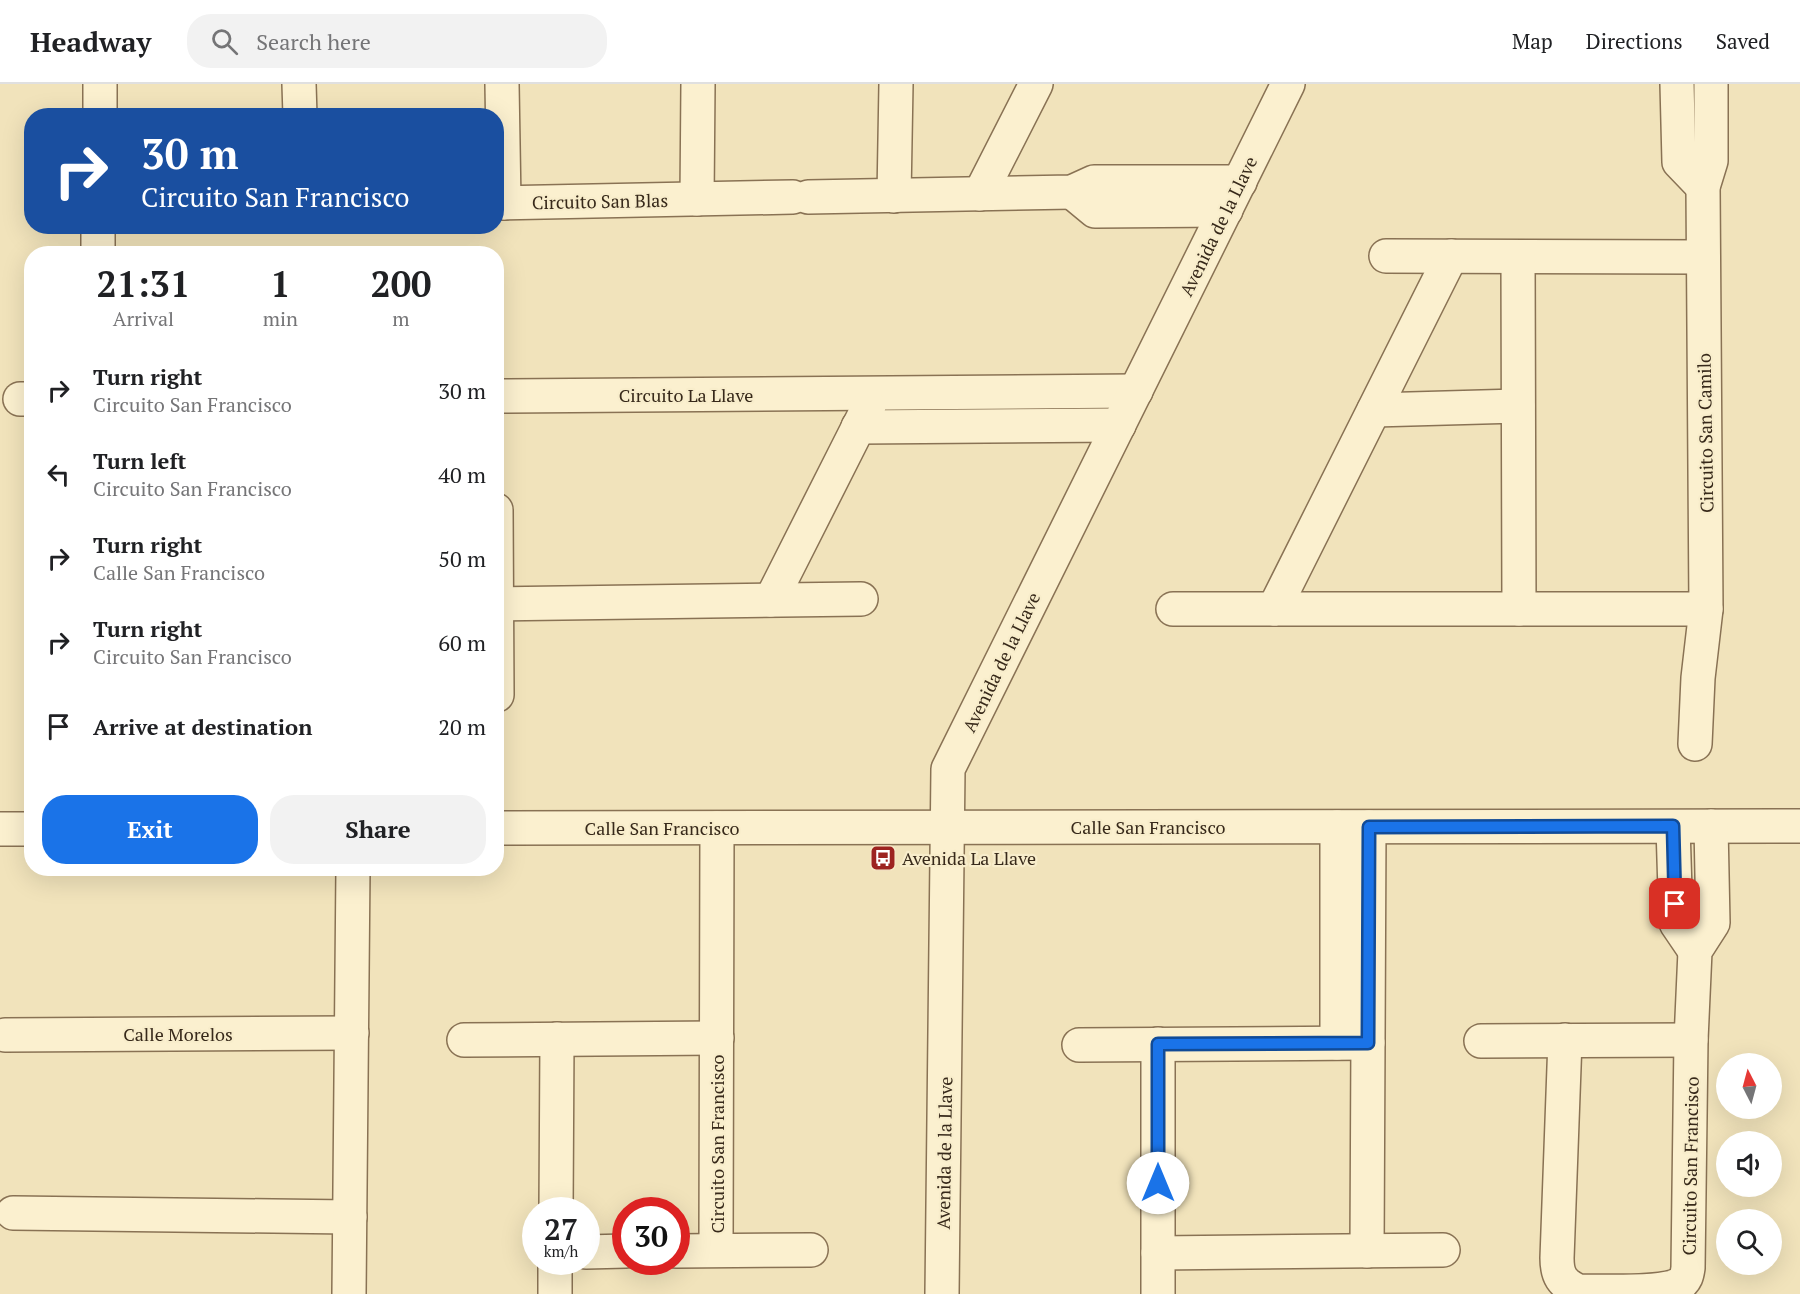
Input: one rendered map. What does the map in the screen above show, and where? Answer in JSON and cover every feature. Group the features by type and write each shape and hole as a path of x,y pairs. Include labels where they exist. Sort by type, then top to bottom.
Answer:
{"street":[{"path":"99,108 100,84"},
{"path":"300,84 300,108"},
{"name":"Circuito San Blas","path":"502,84 502,108"},
{"path":"697,199 698,84"},
{"path":"894,196 896,84"},
{"path":"980,194 1036,84"},
{"name":"Avenida de la Llave","path":"942,1294 948,769 1288,84"},
{"path":"1677,84 1679,162 1703,187"},
{"name":"Circuito San Camilo","path":"1695,744 1698,678 1706,609 1703,187 1711,161 1711,84"},
{"name":"Circuito San Blas","path":"504,203 1072,192 1094,182 1233,196"},
{"path":"1386,256 1703,257"},
{"path":"1274,609 1451,256"},
{"path":"1518,257 1519,609"},
{"name":"Circuito La Llave","path":"504,396 1136,391"},
{"path":"771,600 875,394"},
{"path":"1374,410 1518,406"},
{"path":"858,426 1119,425"},
{"path":"504,604 861,599"},
{"path":"1173,609 1706,609"},
{"path":"1673,826 1676,923 1695,951 1713,923 1711,826"},
{"name":"Calle San Francisco","path":"504,828 1800,826"},
{"path":"1353,827 1352,1043 1366,1251"},
{"name":"Circuito San Francisco","path":"716,1250 717,828"},
{"path":"0,829 24,829"},
{"path":"349,1294 353,876"},
{"name":"Circuito San Francisco","path":"1565,1040 1557,1268 1560,1279 1578,1292 1659,1289 1682,1283 1688,1268 1691,1040 1695,951"},
{"name":"Calle Morelos","path":"5,1035 352,1033"},
{"name":"Circuito San Francisco","path":"464,1040 717,1038"},
{"path":"556,1197 557,1039"},
{"path":"1480,1041 1691,1040"},
{"path":"1079,1044 1352,1043"},
{"path":"1158,1044 1158,1294"},
{"path":"13,1213 350,1217"},
{"name":"Circuito San Francisco","path":"690,1251 812,1250"},
{"path":"1158,1253 1443,1250"},
{"path":"555,1275 555,1294"}],"place":[{"name":"Avenida La Llave","path":"883,858"}],"route":[{"path":"1158,1183 1158,1044 1368,1043 1369,827 1673,826 1675,904"}]}
